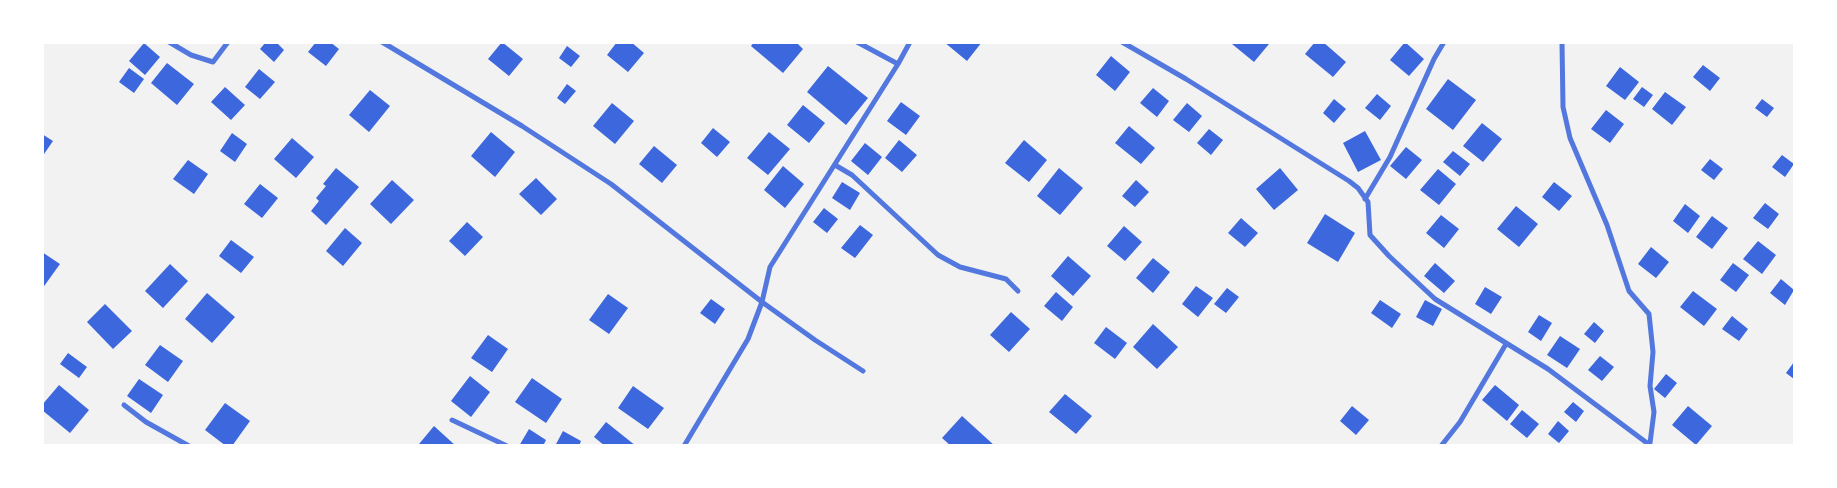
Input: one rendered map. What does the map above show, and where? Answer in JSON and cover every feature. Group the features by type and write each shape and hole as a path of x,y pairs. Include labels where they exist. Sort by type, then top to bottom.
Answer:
{"street":[{"path":"169,42 191,55 213,62 228,42"},
{"path":"382,42 522,126 611,184 762,302 863,371"},
{"path":"857,42 898,64"},
{"path":"684,446 748,339 762,302 770,267 836,164 910,42"},
{"path":"1122,42 1186,79 1349,181 1368,202 1370,235 1389,256 1435,299 1548,369 1650,444 1654,412 1650,386 1653,352 1649,314 1629,290 1607,225 1570,138 1563,107 1562,42"},
{"path":"1365,199 1390,156 1434,59 1444,42"},
{"path":"836,164 852,175 938,255 960,268 1006,279 1018,291"},
{"path":"1441,446 1460,422 1506,344"},
{"path":"124,405 146,422 190,446"},
{"path":"452,420 507,446"}],"building":[{"path":"266,42 276,42 284,50 274,62 260,49"},
{"path":"316,42 330,42 339,49 326,66 308,52"},
{"path":"502,42 523,59 509,76 488,59"},
{"path":"617,42 631,42 644,53 628,72 607,55"},
{"path":"754,42 796,42 803,49 783,73 751,46"},
{"path":"944,42 982,42 967,61"},
{"path":"1233,42 1267,42 1269,44 1254,62 1232,44"},
{"path":"1315,42 1323,42 1346,62 1333,77 1305,54"},
{"path":"1405,42 1424,59 1409,76 1390,60"},
{"path":"144,43 160,57 145,75 129,61"},
{"path":"567,46 580,56 571,67 559,58"},
{"path":"1111,56 1130,72 1115,91 1096,75"},
{"path":"167,63 194,84 177,105 151,83"},
{"path":"1703,65 1720,78 1710,91 1693,77"},
{"path":"828,66 868,98 846,125 807,92"},
{"path":"1620,67 1639,82 1625,100 1606,86"},
{"path":"129,68 144,79 134,93 119,82"},
{"path":"259,69 275,82 260,99 245,87"},
{"path":"1448,79 1476,100 1453,130 1426,109"},
{"path":"567,84 576,91 565,104 557,98"},
{"path":"225,87 245,105 231,120 211,102"},
{"path":"1642,87 1653,95 1644,107 1633,99"},
{"path":"1153,88 1169,101 1157,117 1140,103"},
{"path":"370,90 390,106 369,132 349,115"},
{"path":"1665,92 1686,107 1672,125 1652,109"},
{"path":"1377,94 1391,106 1380,120 1365,108"},
{"path":"1334,99 1346,109 1334,123 1323,113"},
{"path":"1762,99 1774,108 1767,117 1755,108"},
{"path":"901,102 920,116 906,135 887,121"},
{"path":"612,103 634,121 615,144 593,126"},
{"path":"1187,103 1202,116 1189,132 1173,120"},
{"path":"803,105 825,123 809,143 787,125"},
{"path":"1606,110 1624,124 1610,143 1591,129"},
{"path":"1482,123 1502,139 1483,162 1463,146"},
{"path":"1129,126 1155,148 1141,164 1115,143"},
{"path":"713,128 730,142 717,157 701,143"},
{"path":"1209,129 1223,140 1211,155 1197,143"},
{"path":"1365,131 1381,160 1358,172 1343,143"},
{"path":"491,132 515,152 495,177 471,156"},
{"path":"769,132 790,149 768,175 747,158"},
{"path":"232,133 247,144 235,162 220,151"},
{"path":"42,134 53,141 42,157"},
{"path":"292,138 314,157 296,178 274,159"},
{"path":"899,140 917,155 902,172 885,158"},
{"path":"1024,140 1047,160 1029,182 1005,163"},
{"path":"865,143 882,157 868,175 851,161"},
{"path":"654,146 677,165 662,183 639,164"},
{"path":"1406,147 1422,160 1406,179 1390,166"},
{"path":"1453,151 1470,164 1460,176 1443,162"},
{"path":"1782,155 1794,164 1785,177 1772,167"},
{"path":"1710,159 1723,169 1714,180 1701,170"},
{"path":"188,160 208,174 194,194 173,179"},
{"path":"783,166 804,184 785,208 764,190"},
{"path":"336,168 359,187 326,225 311,211 319,201 316,198 326,186 323,184"},
{"path":"1059,168 1083,188 1060,215 1037,196"},
{"path":"1280,168 1298,190 1274,210 1256,189"},
{"path":"1438,169 1456,184 1439,205 1420,190"},
{"path":"536,178 557,199 541,215 519,194"},
{"path":"392,180 414,200 391,224 370,204"},
{"path":"1136,180 1149,192 1135,207 1122,196"},
{"path":"842,182 860,193 850,210 832,198"},
{"path":"1554,182 1572,196 1559,211 1542,197"},
{"path":"260,184 278,198 262,218 244,204"},
{"path":"1765,203 1779,214 1768,229 1753,218"},
{"path":"1685,204 1700,216 1688,233 1673,221"},
{"path":"1516,206 1538,224 1519,247 1497,229"},
{"path":"824,208 838,219 827,233 813,222"},
{"path":"1325,214 1355,233 1338,262 1307,243"},
{"path":"1441,215 1459,229 1444,248 1426,233"},
{"path":"1712,216 1728,228 1712,249 1696,237"},
{"path":"1241,218 1258,233 1245,247 1228,233"},
{"path":"467,222 483,237 465,256 449,241"},
{"path":"860,225 873,235 855,258 841,248"},
{"path":"1124,226 1142,242 1125,261 1107,246"},
{"path":"345,228 362,243 343,266 326,251"},
{"path":"231,240 254,257 241,273 219,256"},
{"path":"1758,241 1776,255 1762,274 1743,259"},
{"path":"1651,247 1669,262 1656,278 1638,264"},
{"path":"42,252 60,264 42,289"},
{"path":"1068,256 1091,276 1073,296 1051,276"},
{"path":"1153,258 1170,272 1153,293 1136,278"},
{"path":"1435,263 1455,281 1444,293 1424,276"},
{"path":"1733,263 1749,275 1736,292 1720,280"},
{"path":"170,264 188,281 163,308 145,291"},
{"path":"1781,279 1794,290 1785,305 1770,293"},
{"path":"1196,286 1213,298 1198,317 1182,304"},
{"path":"1485,287 1502,297 1491,314 1475,304"},
{"path":"1227,288 1239,297 1226,313 1214,304"},
{"path":"1693,291 1717,309 1704,326 1680,307"},
{"path":"1056,292 1073,307 1062,321 1044,306"},
{"path":"207,293 235,317 212,343 185,319"},
{"path":"608,294 628,308 609,334 589,320"},
{"path":"711,299 725,309 715,324 700,313"},
{"path":"1380,300 1401,314 1392,328 1371,313"},
{"path":"1425,300 1442,309 1433,326 1416,317"},
{"path":"105,304 132,331 113,349 87,322"},
{"path":"1011,312 1030,329 1009,352 990,335"},
{"path":"1539,315 1552,323 1541,341 1528,332"},
{"path":"1732,316 1748,329 1739,341 1722,329"},
{"path":"1594,322 1604,331 1595,343 1584,334"},
{"path":"1153,324 1178,347 1157,369 1133,347"},
{"path":"1106,327 1127,343 1115,359 1094,343"},
{"path":"488,335 508,349 492,372 471,358"},
{"path":"1560,336 1580,349 1567,368 1547,355"},
{"path":"160,345 183,361 168,382 145,365"},
{"path":"68,353 87,367 79,378 60,364"},
{"path":"1600,356 1614,367 1602,381 1588,370"},
{"path":"1794,362 1794,379 1786,373"},
{"path":"1666,374 1677,383 1665,398 1654,389"},
{"path":"470,376 490,392 471,417 451,401"},
{"path":"532,378 562,399 546,423 515,402"},
{"path":"139,379 163,395 151,413 127,396"},
{"path":"59,385 89,410 70,433 42,410 42,405"},
{"path":"1495,385 1519,405 1507,421 1482,400"},
{"path":"633,386 664,408 648,429 618,408"},
{"path":"1065,394 1092,416 1076,434 1049,412"},
{"path":"1573,402 1584,411 1576,422 1564,412"},
{"path":"225,403 250,421 232,446 226,446 205,430"},
{"path":"1352,406 1369,420 1356,435 1340,421"},
{"path":"1688,406 1712,426 1696,445 1672,425"},
{"path":"1522,410 1539,424 1527,438 1510,424"},
{"path":"962,416 995,446 951,446 942,438"},
{"path":"1558,421 1569,431 1559,443 1548,434"},
{"path":"606,422 636,446 605,446 594,437"},
{"path":"434,426 456,446 421,446 419,444"},
{"path":"529,429 546,440 543,446 519,446"},
{"path":"563,431 581,441 579,446 555,446"}]}
